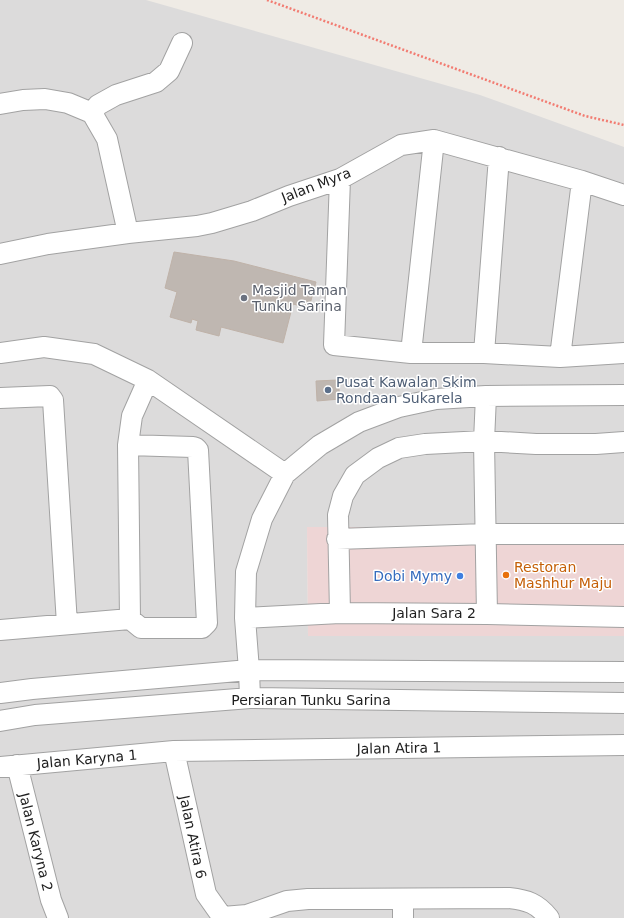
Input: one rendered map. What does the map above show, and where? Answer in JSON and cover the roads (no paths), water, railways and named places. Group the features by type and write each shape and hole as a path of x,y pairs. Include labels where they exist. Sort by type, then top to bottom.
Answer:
{"street":[{"path":"92,113 98,105 116,95 156,82 169,71 182,43"},
{"path":"0,104 23,100 45,99 68,103 92,113 107,139 128,233"},
{"path":"411,353 434,140"},
{"name":"Jalan Myra","path":"0,254 48,244 212,223 252,211 288,196 340,179 401,145 434,140 582,181 624,195"},
{"path":"484,353 499,157"},
{"path":"340,179 334,345 411,353 484,353 560,357 624,353"},
{"path":"560,357 582,181"},
{"path":"0,353 44,347 94,354 148,380 285,474"},
{"path":"130,619 128,445 132,416 148,380"},
{"path":"250,698 245,618 246,572 262,519 285,474 320,445 359,422 399,407 436,399 486,396 624,395"},
{"path":"0,398 50,396 53,400 66,624"},
{"path":"486,396 484,441 487,614"},
{"path":"340,613 337,539 338,515 343,496 355,475 378,458 398,448 425,444 484,441 588,444 624,442"},
{"path":"0,630 130,619 141,628 202,628 207,623 198,450 193,447 128,445"},
{"path":"337,539 486,534 624,534"},
{"name":"Jalan Sara 2","path":"245,618 340,613 624,617"},
{"name":"Persiaran Tunku Sarina","path":"0,693 32,688 249,670 624,672"},
{"name":"Persiaran Tunku Sarina","path":"0,721 35,715 250,698 624,703"},
{"name":"Jalan Atira 1","path":"174,751 624,745"},
{"name":"Jalan Karyna 1","path":"8,766 174,751"},
{"name":"Jalan Atira 6","path":"174,751 206,894 223,917"},
{"name":"Jalan Karyna 2","path":"8,766 58,918"},
{"path":"223,917 247,915 287,901 308,899 403,908 509,898 526,900 537,906 549,918"}],"place":[{"name":"Masjid Taman Tunku Sarina","path":"244,298"},
{"name":"Pusat Kawalan Skim Rondaan Sukarela","path":"328,390"},
{"name":"Restoran Mashhur Maju","path":"506,575"},
{"name":"Dobi Mymy","path":"460,576"}]}
